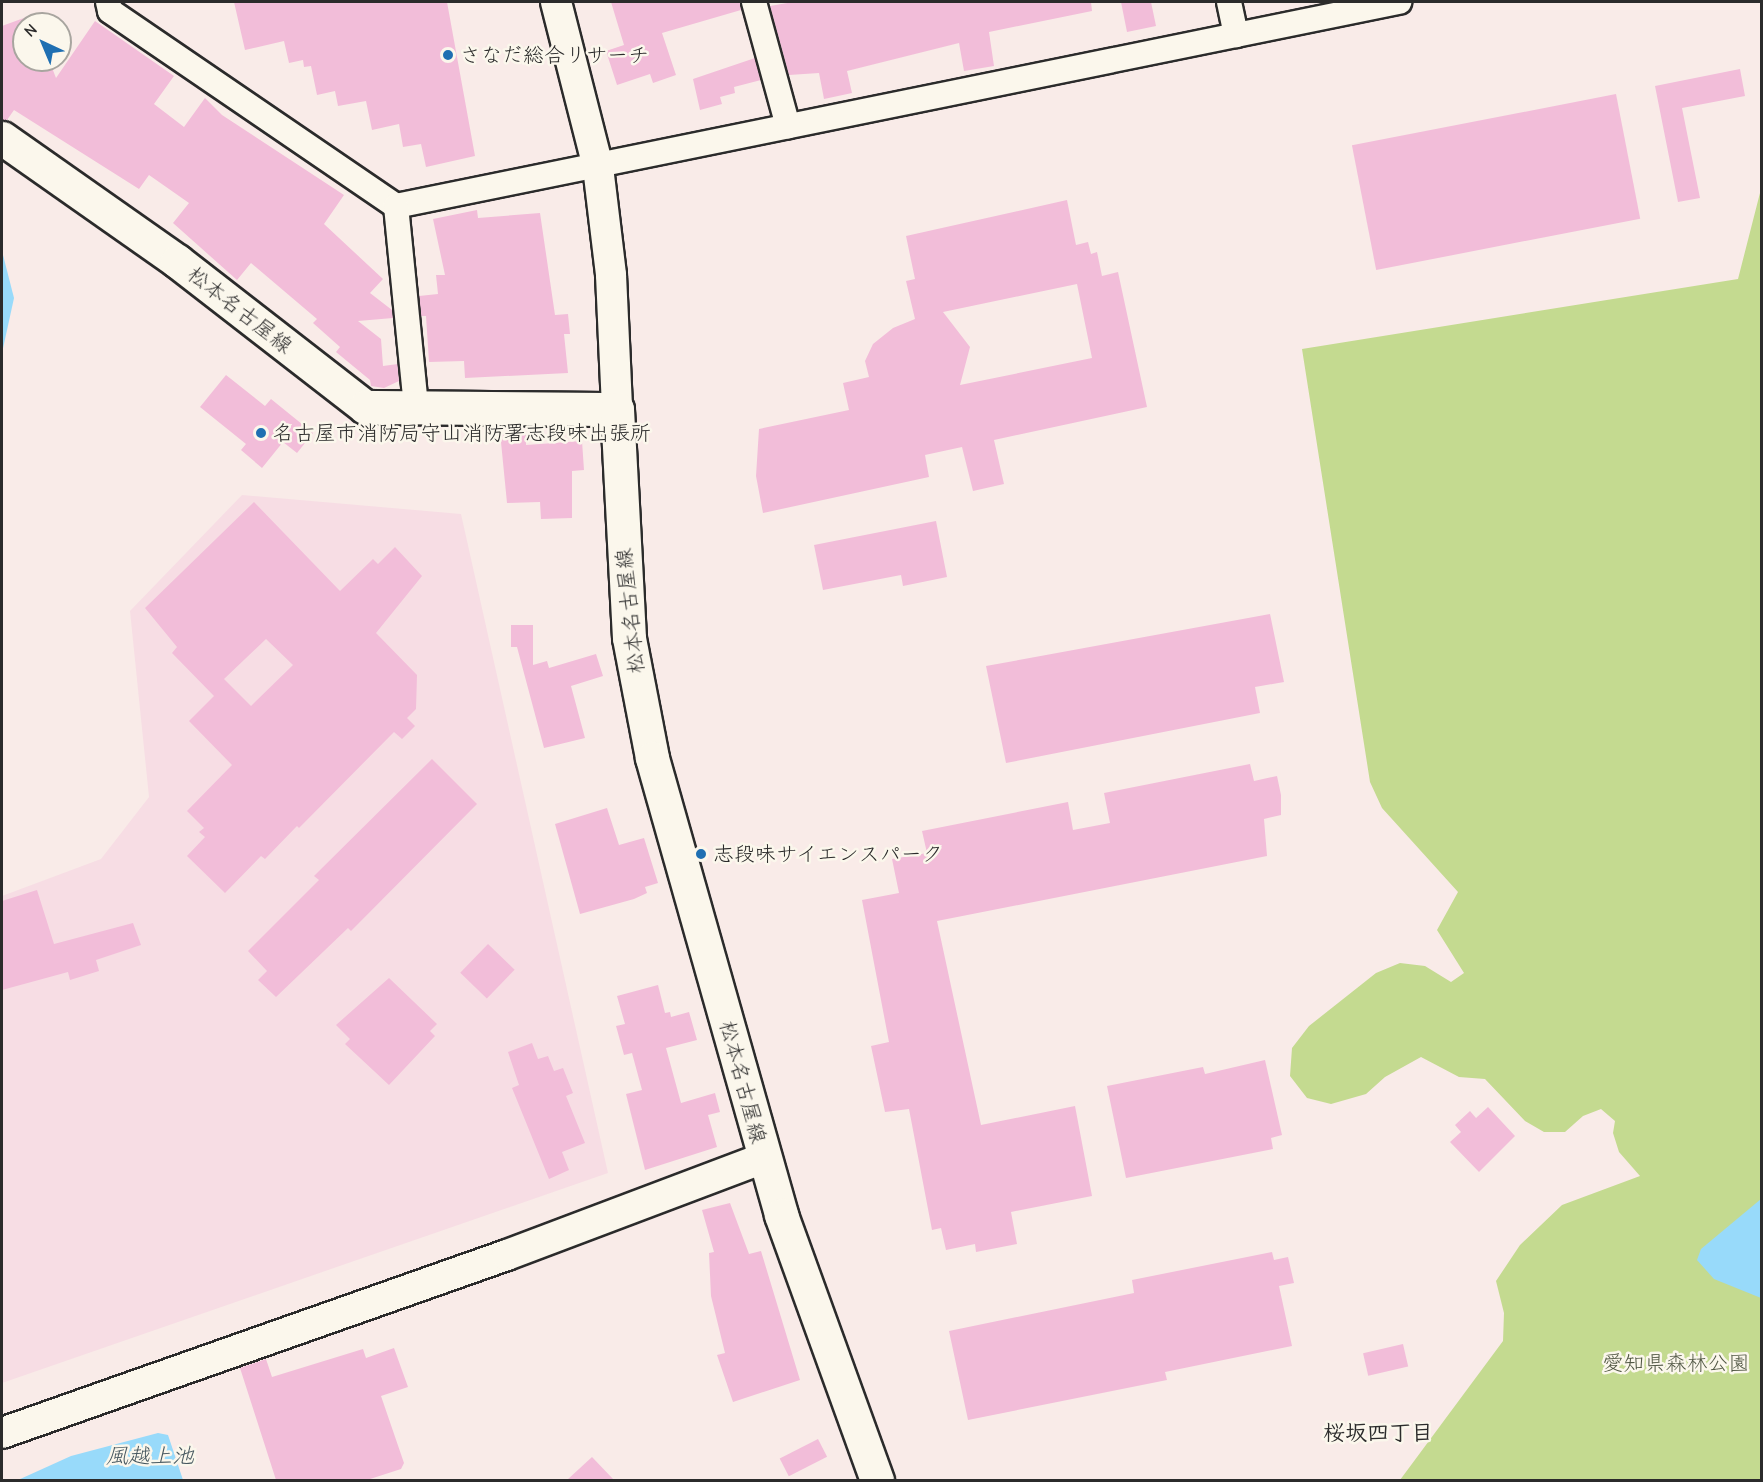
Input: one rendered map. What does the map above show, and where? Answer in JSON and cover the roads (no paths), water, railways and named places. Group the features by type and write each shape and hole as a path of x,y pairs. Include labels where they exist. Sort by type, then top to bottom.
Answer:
{"main road":[{"name":"松本名古屋線","path":"2,138 177,261 365,407 617,409 626,598 640,696 652,758 764,1158 877,1480"}],"street":[{"path":"108,2 110,11 396,206 598,167 788,126 1399,2"},
{"path":"556,2 598,167 610,275 617,409"},
{"path":"754,2 788,126"},
{"path":"1229,2 1236,35"},
{"path":"396,206 416,406"},
{"path":"2,1433 507,1255 764,1158"}],"water":[{"path":"2,251 14,298 2,353"},
{"path":"1761,1199 1761,1298 1714,1279 1697,1260 1701,1249"},
{"name":"風越上池","path":"158,1433 168,1435 183,1480 18,1480 71,1456"}],"place":[{"name":"さなだ総合リサーチ","path":"448,55"},
{"name":"名古屋市消防局守山消防署志段味出張所","path":"261,433"},
{"name":"志段味サイエンスパーク","path":"701,854"}],"district":[{"name":"桜坂四丁目","path":"1378,1434"}],"park label":[{"name":"愛知県森林公園","path":"1676,1363"}]}
